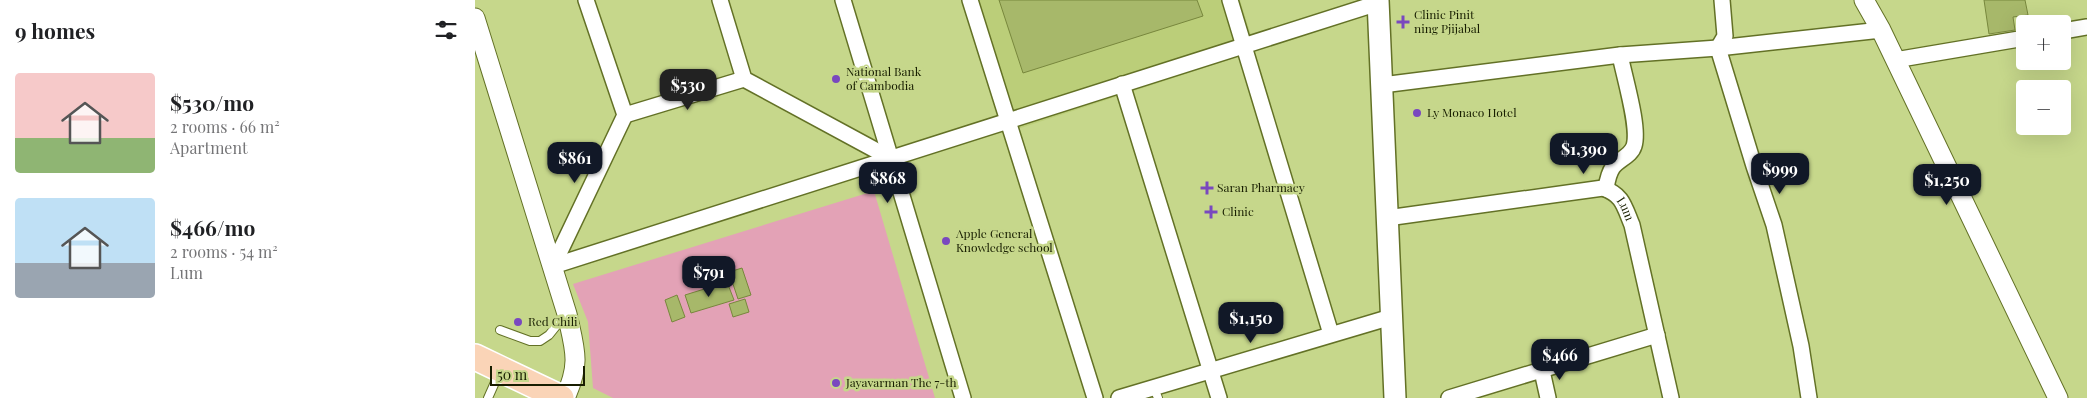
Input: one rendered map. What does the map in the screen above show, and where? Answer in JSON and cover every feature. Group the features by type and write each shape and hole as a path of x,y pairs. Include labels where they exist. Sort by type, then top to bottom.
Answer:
{"highway":[{"path":"475,357 563,398"}],"main road":[{"path":"1378,2 1395,398"}],"street":[{"path":"553,266 625,115 586,0"},
{"path":"720,0 744,79 889,158"},
{"path":"843,0 889,158 963,398"},
{"path":"970,0 1095,398"},
{"path":"1230,0 1331,334"},
{"path":"1722,0 1725,36 1719,48 1753,166 1774,225 1801,346 1809,398"},
{"path":"1864,0 1881,30 2059,398"},
{"path":"553,266 1378,2"},
{"path":"475,18 567,314 576,358 574,378 563,398"},
{"path":"2071,30 2087,27"},
{"path":"1382,85 1620,55 1719,48 1881,30"},
{"path":"1895,60 2016,40"},
{"path":"1606,189 1608,177 1613,167 1629,154 1634,147 1635,139 1635,122 1620,55"},
{"path":"625,115 744,79"},
{"path":"1122,84 1219,398"},
{"name":"Lum","path":"1387,218 1603,188 1615,192 1623,204 1632,225 1671,398"},
{"path":"1119,398 1156,393 1211,372 1391,317"},
{"path":"1449,398 1657,335"},
{"path":"1541,371 1548,398"}],"lane":[{"path":"500,330 529,341 540,342 549,335 567,314"},
{"path":"488,398 501,370"}],"shaded area":[{"path":"963,0 1240,0 1256,51 1005,133"},
{"path":"874,191 935,398 613,398 593,388 588,322 573,284"}],"building":[{"path":"999,0 1197,0 1203,16 1023,73"},
{"path":"1984,0 2025,0 2028,15 2016,15 2013,17 2015,30 1989,34"},
{"path":"742,268 751,295 738,299 729,272"},
{"path":"727,282 734,300 691,313 685,295"},
{"path":"677,295 685,317 672,322 665,300"},
{"path":"745,299 749,312 733,317 729,304"}],"place":[{"name":"Clinic Pinit ning Pjijabal","path":"1403,22"},
{"name":"National Bank of Cambodia","path":"836,79"},
{"name":"Ly Monaco Hotel","path":"1417,113"},
{"name":"Saran Pharmacy","path":"1207,188"},
{"name":"Clinic","path":"1211,212"},
{"name":"Apple General Knowledge school","path":"946,241"},
{"name":"Red Chili","path":"518,322"},
{"name":"Jayavarman The 7-th","path":"836,383"}]}
